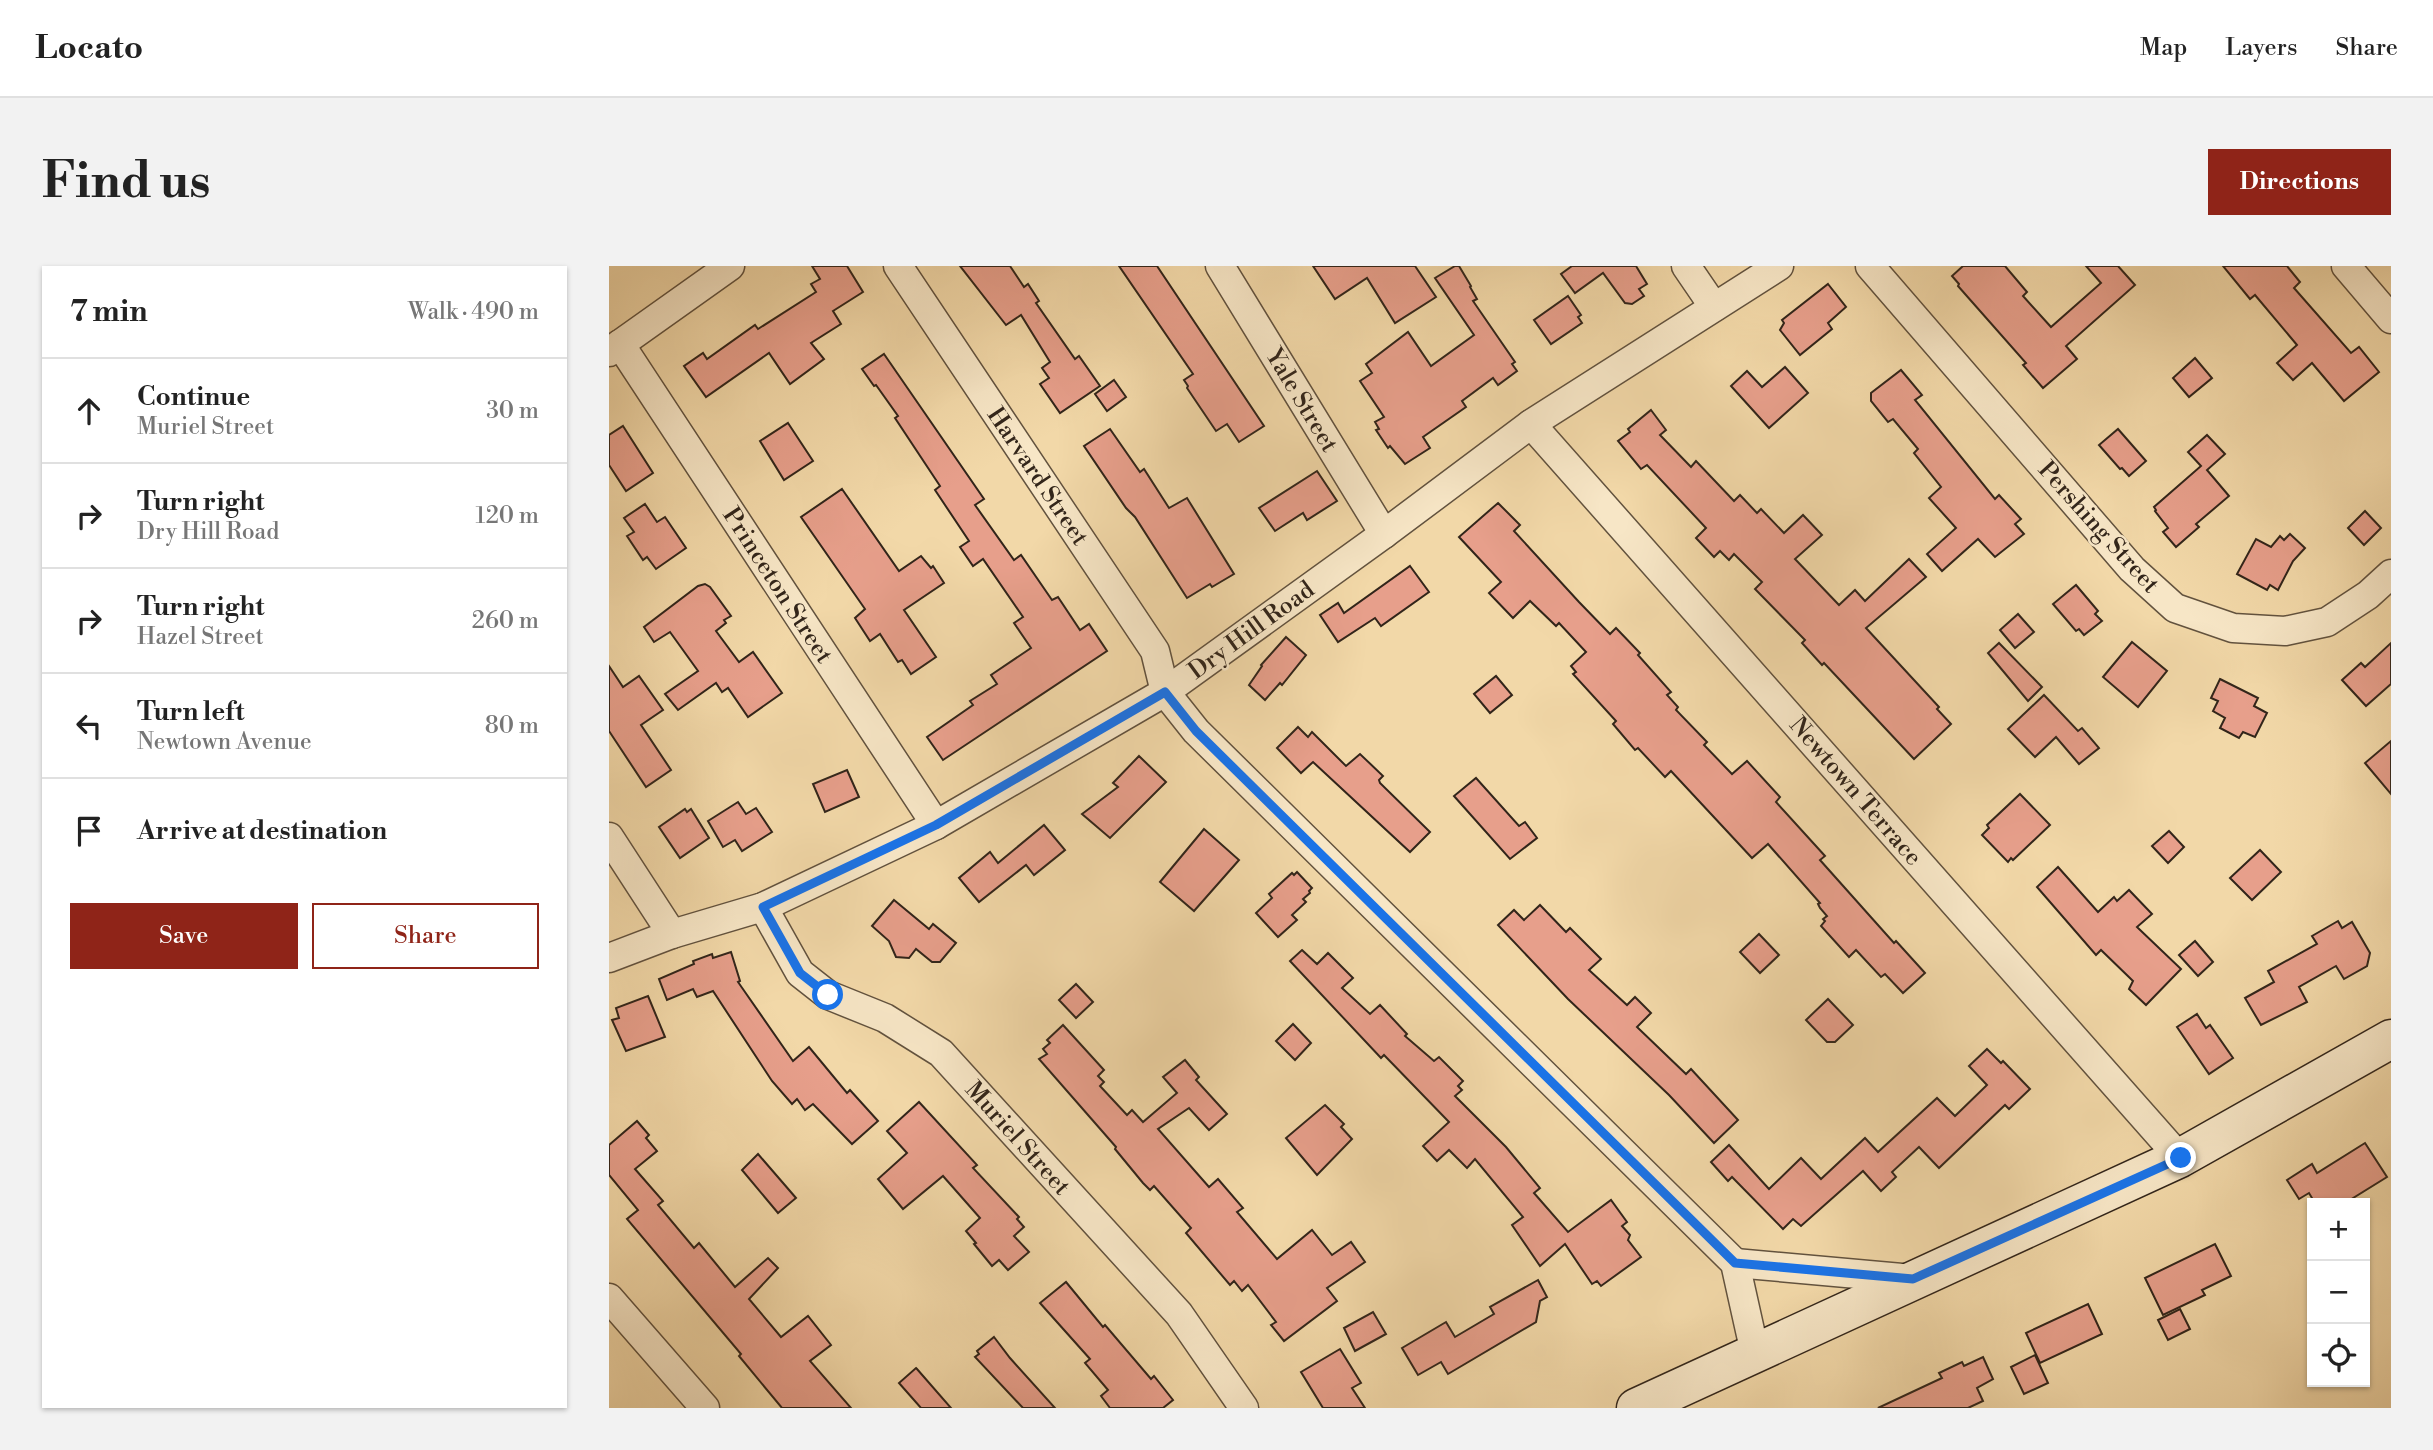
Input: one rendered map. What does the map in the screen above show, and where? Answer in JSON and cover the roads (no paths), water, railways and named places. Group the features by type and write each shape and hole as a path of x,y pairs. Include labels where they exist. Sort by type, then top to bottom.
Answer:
{"main road":[{"path":"1636,1408 2181,1158 2391,1039"}],"street":[{"path":"615,348 730,266"},
{"name":"Harvard Street","path":"898,266 1155,650 1165,692"},
{"name":"Yale Street","path":"1220,266 1384,534"},
{"path":"1686,266 1714,307"},
{"name":"Dry Hill Road","path":"609,958 672,933 763,907 936,825 1165,692 1531,424 1779,266"},
{"name":"Pershing Street","path":"1870,266 2132,569 2175,608 2233,628 2285,631 2327,622 2368,595 2391,574"},
{"path":"2346,266 2391,319"},
{"name":"Princeton Street","path":"615,348 936,825"},
{"name":"Newtown Terrace","path":"1531,424 2181,1158"},
{"path":"1165,692 1196,731 1735,1263 1755,1353"},
{"path":"609,836 672,933"},
{"name":"Muriel Street","path":"763,907 800,973 828,995 885,1018 941,1053 1179,1314 1244,1408"},
{"path":"1735,1263 1913,1279"},
{"path":"609,1298 705,1408"}]}
